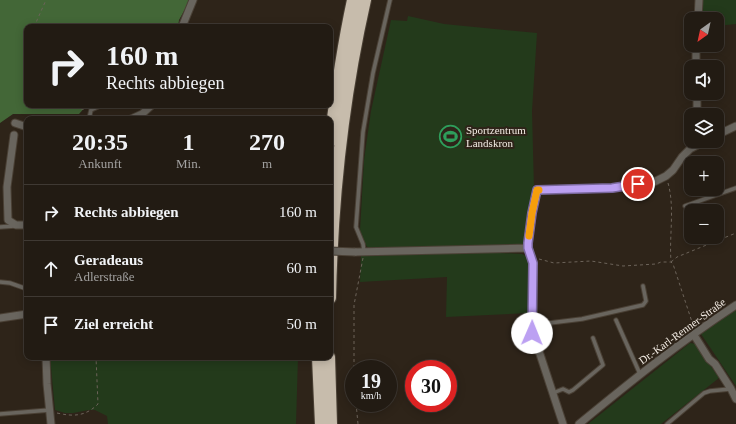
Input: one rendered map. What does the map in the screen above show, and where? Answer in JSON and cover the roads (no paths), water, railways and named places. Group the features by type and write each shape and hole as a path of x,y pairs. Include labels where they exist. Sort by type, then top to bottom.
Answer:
{"highway":[{"path":"333,116 353,0"},
{"path":"333,250 338,169 347,98 366,0"},
{"path":"318,360 321,424"},
{"path":"329,360 330,424"}],"street":[{"path":"183,24 193,0"},
{"path":"699,12 700,0"},
{"path":"138,116 149,108"},
{"path":"15,123 24,126"},
{"path":"724,132 736,126"},
{"path":"14,135 7,187 8,220 16,225 24,225"},
{"path":"563,424 532,333 532,258 528,248 532,213 537,190 618,187 654,182 674,170 682,157 692,148"},
{"path":"333,250 364,252 528,248"},
{"name":"Dr.-Karl-Renner-Straße","path":"579,424 695,331 736,305"},
{"path":"0,318 24,314"},
{"path":"695,331 736,399"},
{"path":"46,360 51,424"}],"lane":[{"path":"364,252 363,244 356,227 363,132 373,73 390,0"},
{"path":"691,204 736,188"},
{"path":"0,227 16,225"},
{"path":"0,282 10,283 24,289"},
{"path":"533,325 582,319 643,305 646,301 643,286"},
{"name":"Dr.-Karl-Renner-Straße","path":"616,320 640,374"},
{"path":"553,393 563,389 569,392 573,390 603,364 594,338"},
{"path":"667,424 704,393 731,389"},
{"path":"0,414 51,411"}],"place":[{"name":"Sportzentrum Landskron","path":"450,136"}]}
